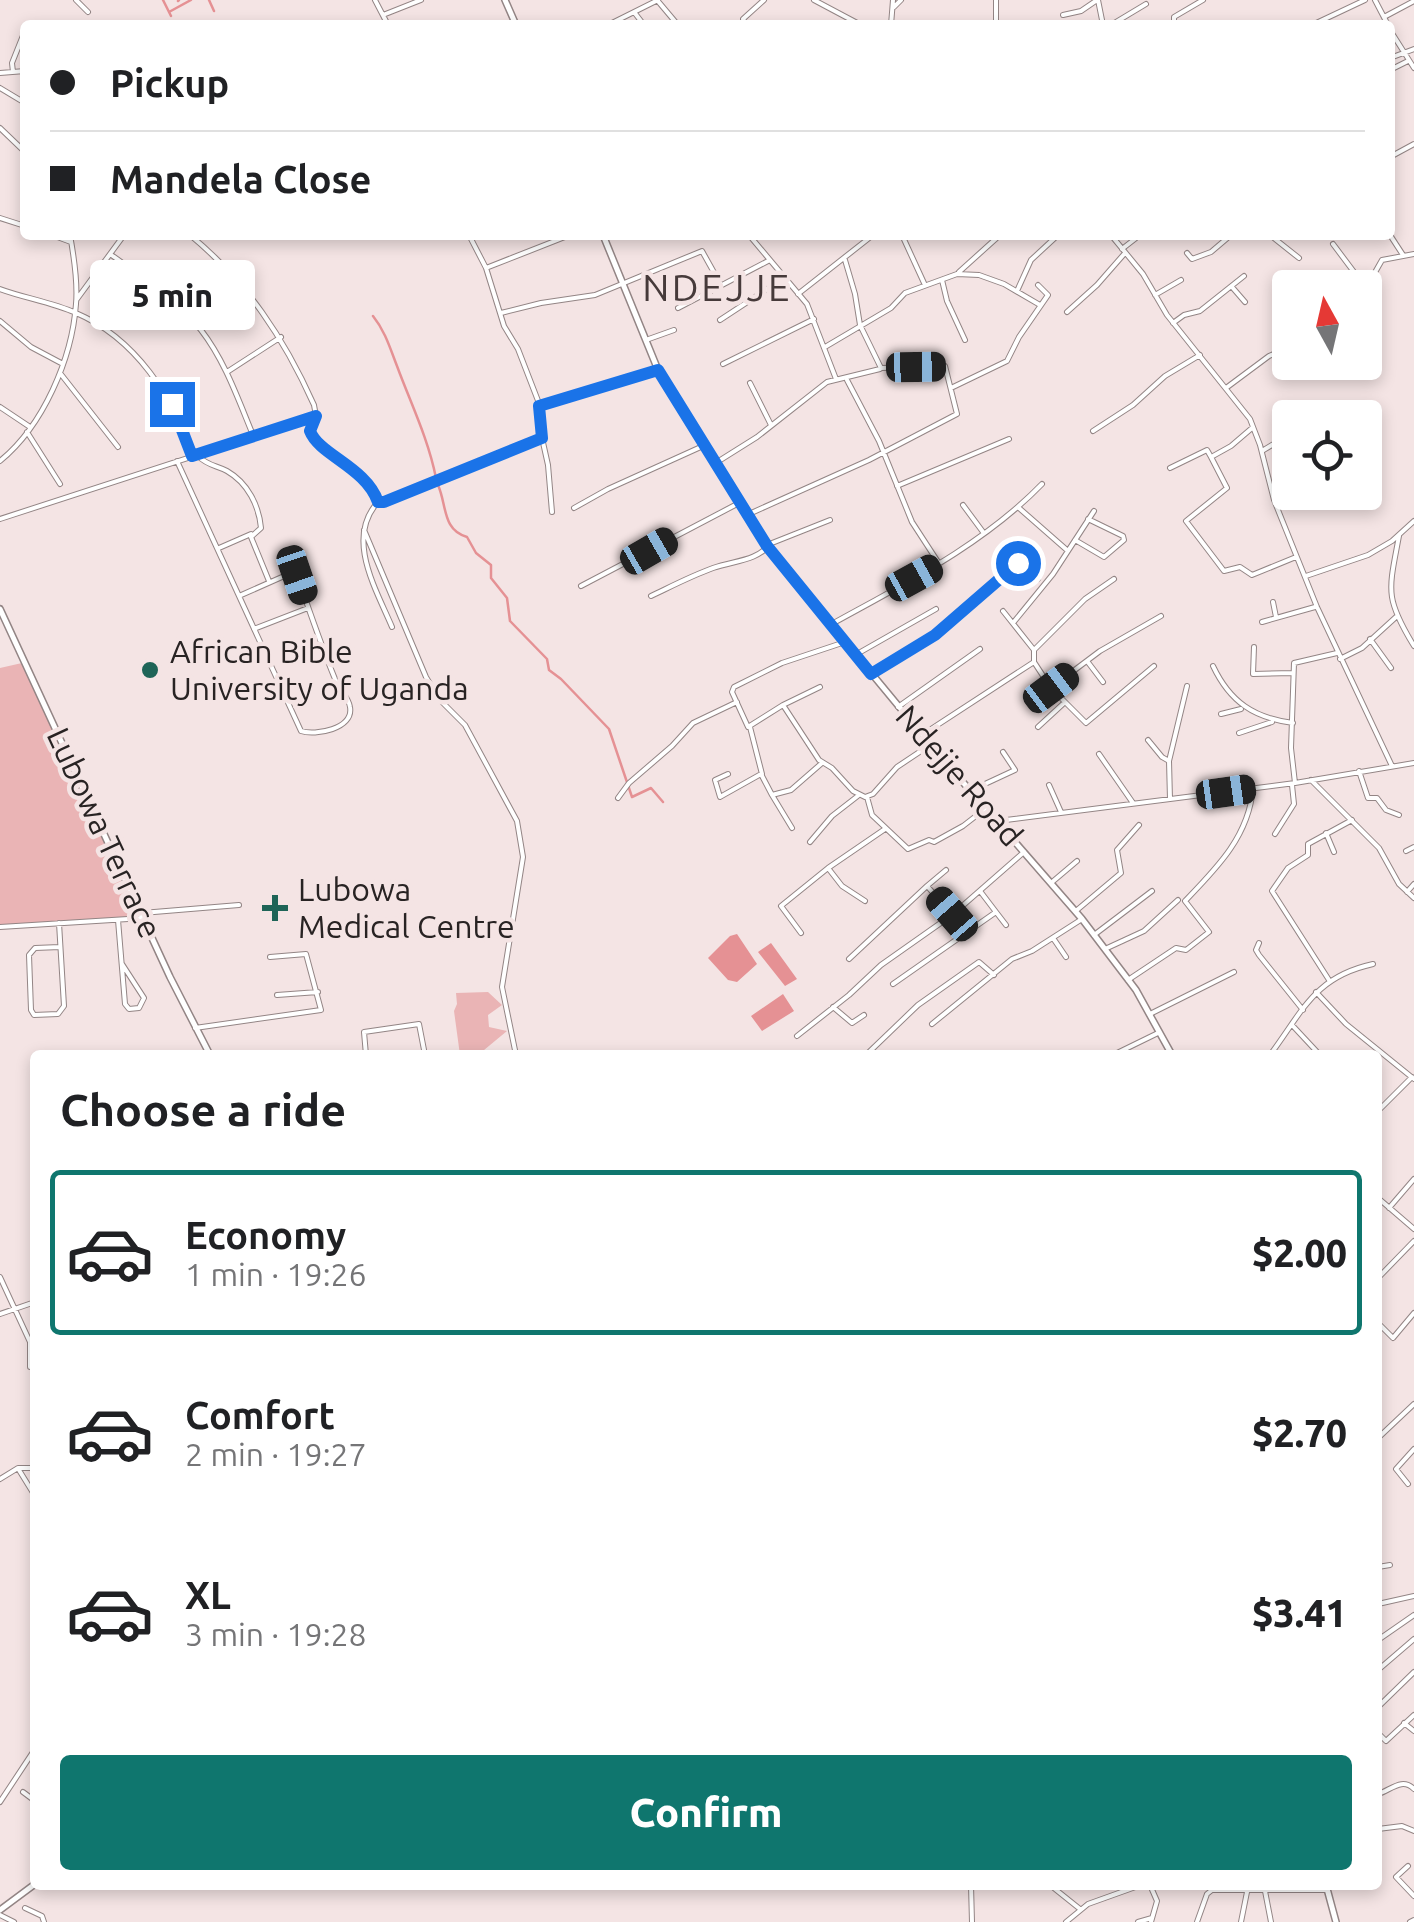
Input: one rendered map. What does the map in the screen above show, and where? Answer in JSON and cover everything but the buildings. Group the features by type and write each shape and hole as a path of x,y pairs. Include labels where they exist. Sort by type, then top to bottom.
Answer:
{"street":[{"path":"76,0 88,12"},
{"path":"375,0 386,20"},
{"path":"383,15 420,0"},
{"path":"618,20 658,0 674,20"},
{"path":"746,20 764,0"},
{"path":"814,0 851,20"},
{"path":"892,20 893,0"},
{"path":"894,8 900,0"},
{"path":"1063,15 1080,11 1098,0"},
{"path":"1174,20 1203,0"},
{"path":"1323,20 1365,0"},
{"path":"1374,0 1386,20"},
{"path":"1384,16 1414,0"},
{"path":"1119,20 1146,4"},
{"path":"634,12 640,20"},
{"path":"1395,39 1414,68"},
{"path":"13,72 20,43"},
{"path":"1395,56 1414,49"},
{"path":"1395,67 1409,60"},
{"path":"0,74 20,71"},
{"path":"0,128 20,147"},
{"path":"0,461 29,430 63,364 77,299 70,240"},
{"path":"77,299 120,240"},
{"path":"196,240 225,264 280,337 314,405 316,416 310,431 313,439 358,474 378,502"},
{"path":"471,240 486,268 539,406 552,512"},
{"path":"486,268 557,240"},
{"name":"Ndejje Road","path":"605,240 658,370 767,546 930,745 1094,935 1128,980 1170,1050"},
{"path":"753,240 814,319 836,378"},
{"path":"798,294 868,240"},
{"path":"904,240 924,283"},
{"path":"824,348 892,308 904,292 957,274 994,240"},
{"path":"1017,290 1030,260 1052,240"},
{"path":"1116,240 1173,323 1254,427 1274,500 1317,607 1392,766"},
{"path":"1067,312 1097,285 1135,240"},
{"path":"1187,253 1192,259 1200,258 1224,240"},
{"path":"1276,240 1299,258"},
{"path":"1394,240 1404,255"},
{"path":"1333,244 1352,270"},
{"path":"501,314 541,303 584,298 702,250 722,285"},
{"path":"110,254 191,319 227,372 253,435"},
{"path":"1376,270 1382,260 1414,254"},
{"path":"844,260 856,294 860,325 882,368"},
{"path":"678,308 768,261"},
{"path":"957,274 978,275 1017,290 1040,305"},
{"path":"1173,323 1200,311 1244,276"},
{"path":"720,320 784,278"},
{"path":"942,280 965,340"},
{"path":"1155,295 1180,280"},
{"path":"951,388 1007,361 1048,294 1038,285"},
{"path":"1232,286 1245,302"},
{"path":"0,289 75,312 128,349 163,388 182,423 192,456"},
{"path":"722,364 814,319"},
{"path":"0,321 31,347 63,364"},
{"path":"646,340 674,330"},
{"path":"227,372 280,337"},
{"path":"1226,388 1272,355"},
{"path":"1092,431 1142,398 1165,376 1200,356"},
{"path":"714,464 836,378 847,380 882,368 945,366 957,412 954,417 747,515"},
{"path":"539,406 658,370"},
{"path":"60,372 118,447"},
{"path":"847,380 879,441 912,522 940,564"},
{"path":"750,383 771,426"},
{"path":"0,406 29,430 60,484"},
{"path":"0,519 316,416"},
{"path":"1211,457 1254,427"},
{"path":"392,627 364,558 364,530 370,510 378,502 542,438"},
{"path":"898,486 1008,439"},
{"path":"1262,451 1272,445"},
{"path":"574,508 703,446"},
{"path":"1170,468 1207,450 1211,457 1226,490 1186,521 1224,571 1241,567 1252,575 1297,557"},
{"path":"192,456 225,470 251,494 261,522 261,528 252,534 217,548"},
{"path":"177,461 301,732 337,728 349,716 349,703 335,679 294,574 239,596"},
{"path":"830,625 940,564 1019,508 1042,484"},
{"path":"581,586 739,503"},
{"path":"963,506 983,532"},
{"path":"1019,508 1068,551"},
{"path":"1012,622 1094,511"},
{"path":"1075,540 1104,557 1124,539 1088,519"},
{"path":"651,596 714,568 750,559 766,551 767,546 830,520"},
{"path":"1306,576 1368,555 1414,522"},
{"path":"364,530 426,677 440,700 466,725 517,822 523,857 502,987 515,1050"},
{"path":"252,534 270,582"},
{"path":"1399,536 1390,584 1396,618 1414,646"},
{"path":"871,674 935,635 1018,563 1038,579"},
{"path":"1034,650 1085,600 1114,579"},
{"path":"1272,602 1276,618"},
{"path":"1262,622 1317,607"},
{"name":"Lubowa Terrace","path":"0,608 207,1050"},
{"path":"254,629 308,608"},
{"path":"856,655 936,609"},
{"path":"1003,611 1034,650 1034,662 1051,688 1088,723 1154,666"},
{"path":"1051,688 1087,660 1161,616"},
{"path":"1275,834 1295,802 1292,748 1296,662 1339,656 1370,639 1396,618"},
{"path":"1370,639 1392,668"},
{"path":"792,828 762,774 750,727 732,688 792,659 845,642"},
{"path":"1254,647 1254,674 1293,673"},
{"path":"898,706 980,649"},
{"path":"1087,660 1103,682"},
{"path":"922,735 1034,662"},
{"path":"1212,666 1229,694 1244,708 1276,721 1294,723"},
{"path":"750,727 820,686"},
{"path":"1170,799 1169,761 1187,686"},
{"path":"618,798 628,783 693,723 737,702"},
{"path":"1038,728 1064,703"},
{"path":"783,705 822,763 859,796 868,797"},
{"path":"1221,714 1244,708"},
{"path":"1239,733 1276,721"},
{"path":"1148,740 1169,761"},
{"path":"868,797 892,771 930,745"},
{"path":"970,791 1016,770 1003,752"},
{"path":"1099,754 1134,804"},
{"path":"772,795 791,790 822,763"},
{"path":"998,821 1293,783 1414,763"},
{"path":"1359,771 1368,798 1378,798 1386,810 1399,816"},
{"path":"728,774 714,780 720,797 762,774"},
{"path":"1311,780 1379,848 1400,884 1414,898"},
{"path":"1049,784 1061,813"},
{"path":"1128,980 1176,948 1186,950 1209,932 1185,901 1239,838 1248,822 1254,788"},
{"path":"810,842 832,816 859,796"},
{"path":"868,797 872,815 904,848 934,842 984,809"},
{"path":"1329,980 1272,892 1286,869 1308,855 1308,844 1352,820"},
{"path":"1074,912 1121,873 1117,850 1139,826"},
{"path":"801,933 781,906 885,829"},
{"path":"1326,833 1334,852"},
{"path":"1406,851 1414,847"},
{"path":"797,1036 881,965 980,892 1024,852"},
{"path":"1051,883 1077,861"},
{"path":"828,868 842,886 865,901"},
{"path":"849,959 946,870"},
{"path":"1407,892 1414,884"},
{"path":"927,886 952,914"},
{"path":"1094,935 1152,891"},
{"path":"980,892 1006,926"},
{"path":"1105,949 1144,931 1178,900"},
{"path":"0,927 118,920 239,905"},
{"path":"893,984 996,912"},
{"path":"118,920 125,1004 139,1008 144,998 122,964"},
{"path":"932,1024 1012,959 1029,953 1082,920"},
{"path":"59,923 63,1009 58,1014 34,1015 28,955 36,948 60,947"},
{"path":"1052,938 1066,957"},
{"path":"1260,944 1258,954 1303,1010"},
{"path":"195,1028 319,1011 322,1008 306,954 270,957"},
{"path":"871,1050 918,1005 979,962 994,975"},
{"path":"1274,1050 1329,980 1344,971 1373,964"},
{"path":"1150,1014 1234,972"},
{"path":"277,995 318,992"},
{"path":"1316,992 1378,1050"},
{"path":"833,1007 852,1023 864,1015"},
{"path":"366,1050 364,1032 419,1024 424,1050"},
{"path":"1292,1025 1315,1050"},
{"path":"1123,1050 1161,1032"},
{"path":"1382,1053 1413,1078 1382,1106"},
{"path":"1389,1208 1414,1179"},
{"path":"1382,1202 1414,1229"},
{"path":"1382,1274 1414,1241"},
{"path":"0,1277 30,1342 30,1367"},
{"path":"0,1314 30,1304"},
{"path":"1382,1332 1392,1338 1414,1313"},
{"path":"1382,1434 1414,1404"},
{"path":"1408,1484 1396,1469 1414,1448"},
{"path":"18,1468 30,1488"},
{"path":"0,1479 18,1468 30,1468"},
{"path":"1382,1566 1390,1565"},
{"path":"1382,1603 1414,1596"},
{"path":"1382,1637 1414,1615"},
{"path":"1382,1667 1414,1639"},
{"path":"1382,1703 1414,1672"},
{"path":"1382,1736 1386,1741 1414,1715"},
{"path":"1404,1723 1414,1731"},
{"path":"0,1802 30,1756"},
{"path":"1409,1784 1414,1778"},
{"path":"1382,1792 1401,1783 1414,1789"},
{"path":"23,1792 30,1797"},
{"path":"1382,1828 1402,1826 1414,1830"},
{"path":"1408,1866 1396,1877 1414,1896"},
{"path":"14,1922 1,1910 30,1888"},
{"path":"970,1890 972,1922"},
{"path":"1057,1890 1080,1908"},
{"path":"1066,1922 1080,1908 1126,1890"},
{"path":"1138,1922 1152,1920 1157,1901 1152,1890"},
{"path":"1197,1922 1209,1892 1215,1890"},
{"path":"1241,1922 1247,1890 1265,1890 1271,1922"},
{"path":"1327,1890 1336,1922"},
{"path":"24,1908 42,1916 44,1922"}],"shaded area":[{"path":"22,663 140,917 0,925 0,668"},
{"path":"737,934 757,964 737,982 728,980 708,958"},
{"path":"771,943 797,979 785,986 758,952"},
{"path":"488,992 502,1005 488,1015 489,1027 507,1031 484,1050 459,1050 454,1011 456,993"},
{"path":"783,994 794,1011 762,1031 751,1016"}],"waterway":[{"path":"163,0 171,16"},
{"path":"169,12 191,0"},
{"path":"209,0 214,11"},
{"path":"373,316 387,340 419,421 436,478"},
{"path":"438,485 449,523 491,565 491,578 507,598 510,621 547,659 549,670 609,729 632,797 651,788 663,802"}],"place":[{"name":"African Bible University of Uganda","path":"150,670"},
{"name":"Lubowa Medical Centre","path":"275,908"}],"district":[{"name":"NDEJJE","path":"717,288"}],"route":[{"path":"172,404 192,456 316,416 310,431 313,439 344,461 372,490 378,502 384,502 542,438 539,406 658,370 767,546 871,674 935,635 1018,563"}]}
